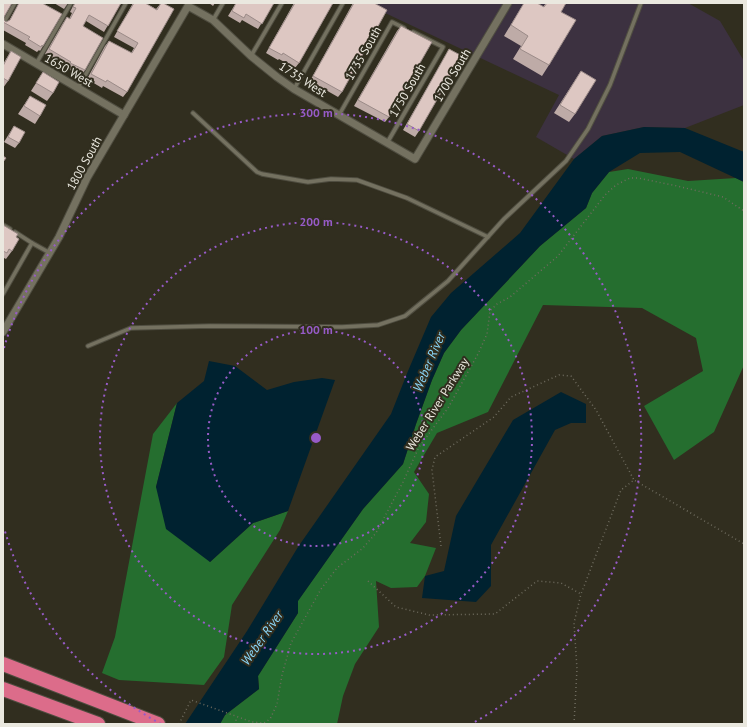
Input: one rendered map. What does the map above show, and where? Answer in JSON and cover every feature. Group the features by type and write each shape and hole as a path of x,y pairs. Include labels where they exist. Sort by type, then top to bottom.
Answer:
{"highway":[{"path":"3,664 158,724"},
{"path":"3,689 98,724"}],"street":[{"name":"1700 South","path":"415,159 508,3"},
{"name":"1735 West","path":"188,6 213,20 251,56 294,89 415,159"},
{"name":"1800 South","path":"3,332 50,252 87,178 188,6"},
{"name":"1650 West","path":"3,44 124,115"}],"lane":[{"path":"3,24 15,3"},
{"path":"36,64 71,3"},
{"path":"78,88 126,3"},
{"path":"213,20 223,3"},
{"path":"251,56 282,3"},
{"path":"294,89 344,3"},
{"path":"88,346 131,328 210,326 342,327 378,325 405,316 448,281 533,191 566,161 588,129 610,85 641,3"},
{"name":"1735 South","path":"339,115 392,22 443,46"},
{"name":"1750 South","path":"387,143 443,46"},
{"path":"193,113 257,172 308,182 331,179 357,180 407,198 422,206 441,213 488,237"},
{"path":"3,225 50,252"},
{"path":"3,294 32,243"}],"path":[{"name":"Weber River Parkway","path":"179,724 191,700 255,723 264,722 270,719 280,692 282,675 291,643 321,588 337,568 363,548 376,533 403,482 419,447 448,408 478,354 487,334 490,311 497,304 510,297 558,256 605,195 616,185 630,178 638,178 723,197 744,210"},
{"path":"441,546 432,470 435,457 494,417 510,397 559,375 571,376 596,410 634,480 744,544"},
{"path":"574,724 576,669 574,623 581,594 621,490 634,480"},
{"path":"368,581 396,607 428,615 495,614 537,581 561,584 581,594"},
{"path":"234,724 236,722 235,717"}],"shaded area":[{"path":"364,3 688,3 720,21 744,61 744,105 685,128 644,127 602,136 574,159 536,137 559,95"}],"green space":[{"path":"628,169 688,181 736,178 744,182 744,365 714,432 674,460 644,406 703,371 696,338 642,308 543,305 488,412 437,433 414,472 429,494 426,522 410,543 436,548 425,576 417,587 391,588 376,581 379,627 355,664 343,696 337,724 220,724 225,715 259,689 258,676 298,613 297,602 363,509 403,464 432,380 444,353 461,330 540,246 586,208 592,193 609,172"},
{"path":"177,403 156,487 210,562 253,523 288,511 280,530 232,605 224,657 204,685 119,680 102,673 115,637 153,434"}],"water":[{"name":"Weber River","path":"644,127 685,128 744,152 744,182 680,152 640,153 609,172 592,193 586,208 540,246 461,330 444,353 432,380 403,464 363,509 298,601 298,613 258,676 259,689 225,715 220,724 185,724 247,631 298,547 391,414 431,317 451,293 520,233 574,159 602,136"},
{"path":"209,361 235,366 267,390 294,382 322,378 335,380 288,511 253,523 210,562 166,529 156,487 177,403 204,381"},
{"path":"561,392 586,404 586,423 571,423 555,430 491,545 491,586 476,602 422,598 425,576 444,571 456,516 513,420"}],"building":[{"path":"3,3 12,3 4,17 6,22 10,20 19,3 42,3 62,14 41,47 28,39 30,37 3,22"},
{"path":"75,3 121,3 108,26 89,15 83,26 103,38 85,70 70,63 71,62 49,49 67,17 70,19 76,8 73,7"},
{"path":"134,3 145,3 157,10 161,3 163,3 174,9 127,92 107,80 106,82 91,74 109,41 132,53 138,43 117,31"},
{"path":"236,3 274,3 262,24 246,14 244,18 232,11"},
{"path":"295,3 333,3 299,63 283,53 282,55 269,48"},
{"path":"354,3 374,3 387,10 342,92 313,76"},
{"path":"524,3 537,3 544,7 547,3 566,3 561,12 576,20 549,65 520,49 528,36 511,25"},
{"path":"401,26 432,42 389,117 358,100"},
{"path":"449,49 462,56 419,131 407,124"},
{"path":"11,51 21,57 8,81 3,78 3,66"},
{"path":"581,71 596,80 575,114 560,105"},
{"path":"43,72 59,82 53,93 36,83"},
{"path":"30,96 46,105 40,116 24,106"},
{"path":"14,126 25,132 19,143 8,137"},
{"path":"3,225 18,234 16,237 19,239 12,251 9,249 7,253 3,251"}]}
